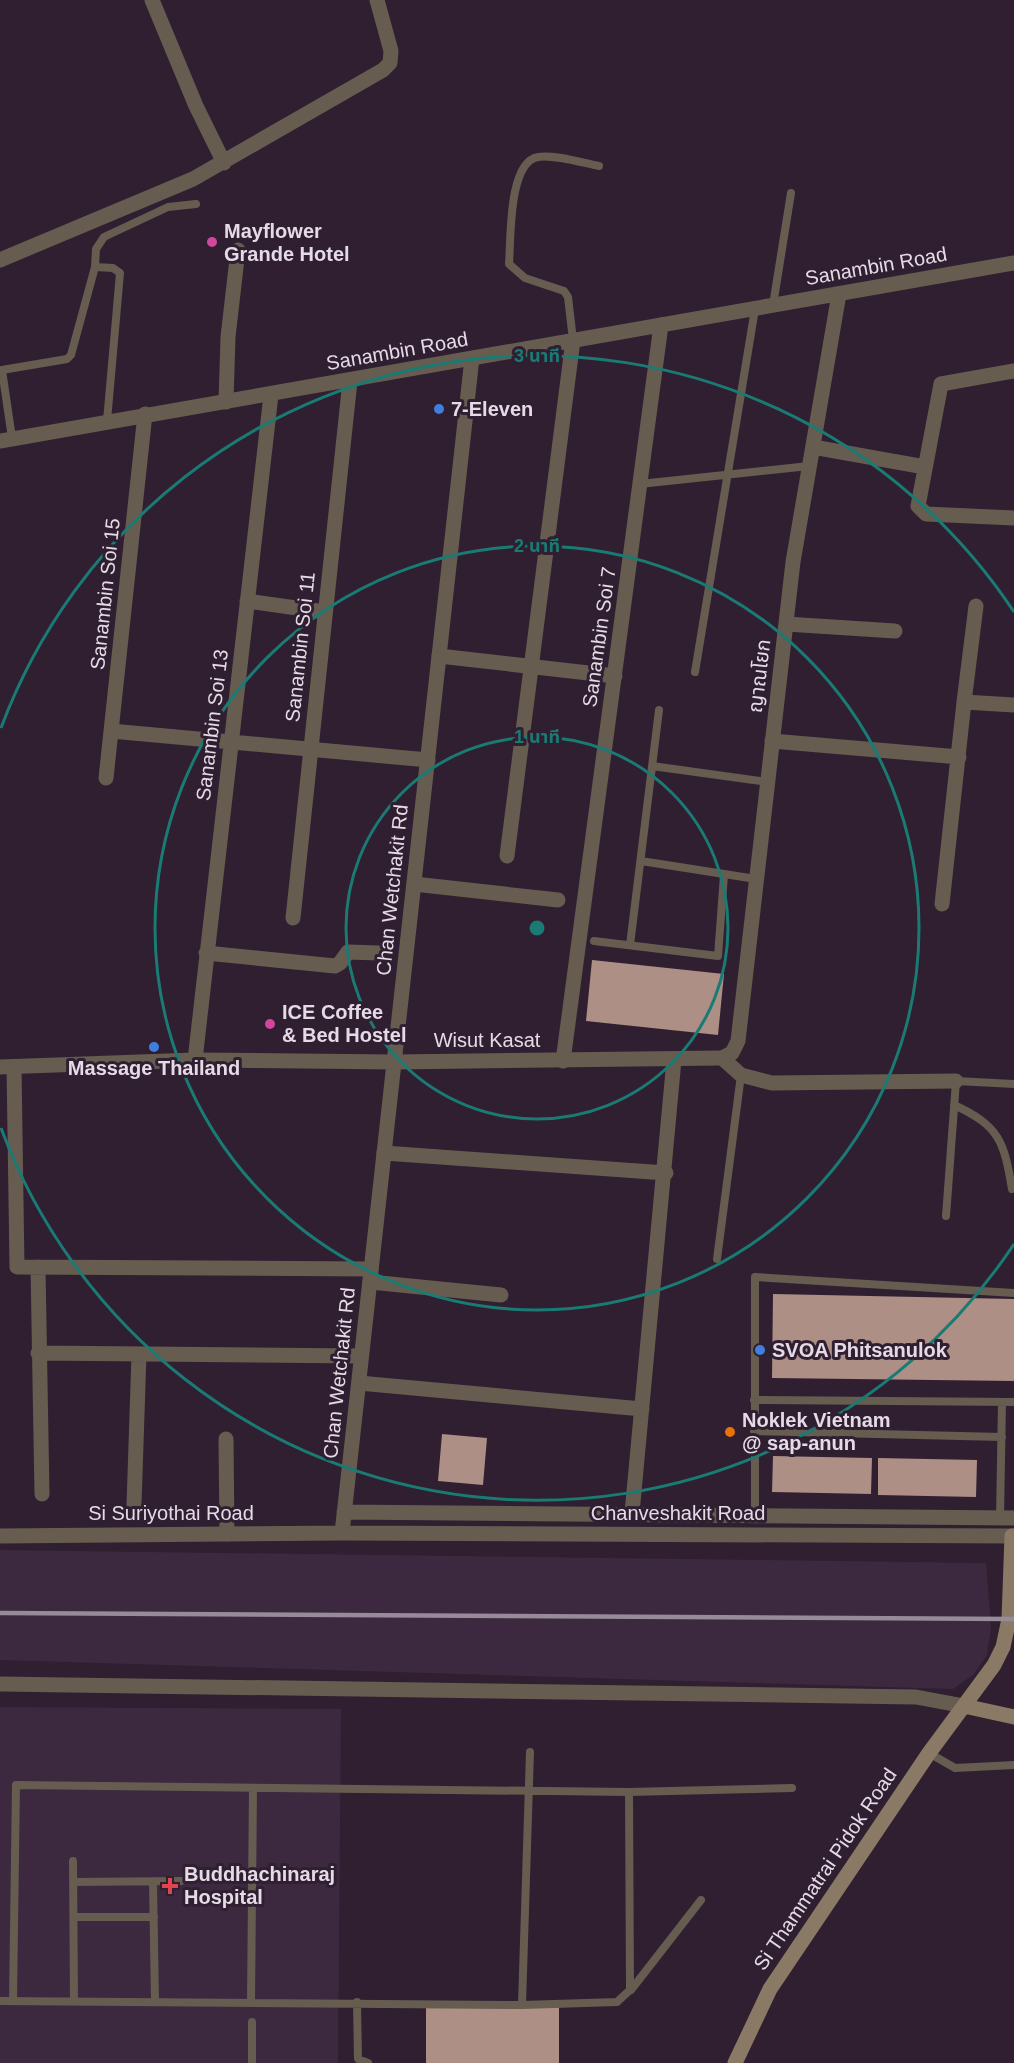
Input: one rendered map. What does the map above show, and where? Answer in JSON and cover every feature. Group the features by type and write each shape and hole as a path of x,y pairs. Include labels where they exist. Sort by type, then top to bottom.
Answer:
{"main road":[{"name":"Si Thammatrai Pidok Road","path":"735,2063 770,1989 929,1753 994,1665 1003,1647 1009,1619 1013,1536"},
{"path":"964,1706 1014,1717"}],"street":[{"path":"152,0 196,106 224,163"},
{"path":"0,260 193,179 383,70 390,63 391,51 377,0"},
{"path":"226,402 228,337 238,250"},
{"name":"Sanambin Road","path":"6,440 1014,263"},
{"name":"ญาณโยก","path":"722,1058 732,1053 738,1041 786,624 809,466 839,294"},
{"name":"Sanambin Soi 7","path":"563,1061 661,325"},
{"path":"507,856 573,340"},
{"name":"Chan Wetchakit Rd","path":"342,1533 472,358"},
{"path":"1014,371 941,384 918,506 926,514 1014,518"},
{"name":"Sanambin Soi 11","path":"293,918 350,381"},
{"name":"Sanambin Soi 13","path":"195,1060 271,395"},
{"name":"Sanambin Soi 15","path":"106,778 145,414"},
{"path":"813,447 925,467"},
{"path":"247,601 325,612"},
{"path":"942,904 976,606"},
{"path":"786,624 895,631"},
{"path":"439,656 615,676"},
{"path":"964,702 1014,705"},
{"path":"111,731 428,760"},
{"path":"772,741 959,757"},
{"path":"414,884 558,900"},
{"path":"206,953 335,966 348,952 379,953"},
{"path":"722,1058 741,1075 772,1083 956,1081"},
{"name":"Wisut Kasat","path":"7,1067 195,1060 394,1062 722,1058"},
{"path":"632,1513 666,1173 674,1060"},
{"path":"7,1067 17,1267 371,1275 501,1294"},
{"path":"384,1153 666,1173"},
{"path":"38,1267 42,1494"},
{"path":"38,1353 362,1356"},
{"path":"134,1505 140,1354"},
{"path":"359,1383 642,1409"},
{"path":"226,1439 227,1534"},
{"path":"344,1512 1009,1518 1013,1536"},
{"name":"Si Suriyothai Road","path":"0,1536 342,1533"},
{"name":"Chanveshakit Road","path":"342,1533 1013,1536"},
{"path":"0,1684 916,1697 964,1706"}],"lane":[{"path":"573,340 568,297 564,291 525,278 510,264 516,181 525,164 540,156 598,166"},
{"path":"773,305 791,192"},
{"path":"6,440 2,370 68,359 79,331 95,267 96,249 109,234 168,207 196,204"},
{"path":"95,267 113,268 120,273 107,421"},
{"path":"695,672 755,309"},
{"path":"640,484 809,466"},
{"path":"630,945 659,710"},
{"path":"652,766 767,782"},
{"path":"640,861 756,879"},
{"path":"594,941 718,956 724,875"},
{"path":"717,1259 741,1075"},
{"path":"946,1216 956,1081 1014,1084"},
{"path":"954,1105 981,1118 1005,1149 1012,1189"},
{"path":"755,1514 755,1277 1014,1293"},
{"path":"754,1400 1014,1402"},
{"path":"1002,1402 1002,1437 1009,1518"},
{"path":"754,1431 1002,1437"},
{"path":"522,2005 530,1752"},
{"path":"929,1753 955,1768 1014,1765"},
{"path":"13,2001 16,1785 530,1789 629,1792 792,1788"},
{"path":"251,2002 253,1788"},
{"path":"629,1792 630,1990"},
{"path":"73,1861 74,2001"},
{"path":"73,1882 181,1881"},
{"path":"153,1883 155,2001"},
{"path":"0,2001 612,2004 630,1990 701,1900"},
{"path":"74,1917 154,1917"},
{"path":"357,2002 358,2059 368,2063"},
{"path":"252,2022 252,2063"}],"shaded area":[{"path":"0,1550 986,1563 991,1627 987,1655 974,1674 953,1689 0,1660"},
{"name":"Buddhachinaraj Hospital","path":"0,1707 341,1709 338,2063 0,2063"}],"building":[{"path":"592,960 724,974 718,1035 586,1021"},
{"path":"773,1294 1014,1299 1014,1381 772,1378"},
{"path":"442,1434 487,1438 483,1485 438,1481"},
{"path":"773,1456 872,1458 871,1494 772,1492"},
{"path":"878,1458 977,1460 976,1497 878,1495"},
{"path":"426,2007 559,2007 559,2063 426,2063"}],"railway":[{"path":"0,1613 1014,1619"}],"place":[{"name":"Mayflower Grande Hotel","path":"212,242"},
{"name":"7-Eleven","path":"439,409"},
{"name":"ICE Coffee & Bed Hostel","path":"270,1024"},
{"name":"Massage Thailand","path":"154,1047"},
{"name":"SVOA Phitsanulok","path":"760,1350"},
{"name":"Noklek Vietnam @ sap-anun","path":"730,1432"},
{"name":"Buddhachinaraj Hospital","path":"170,1886"}]}
